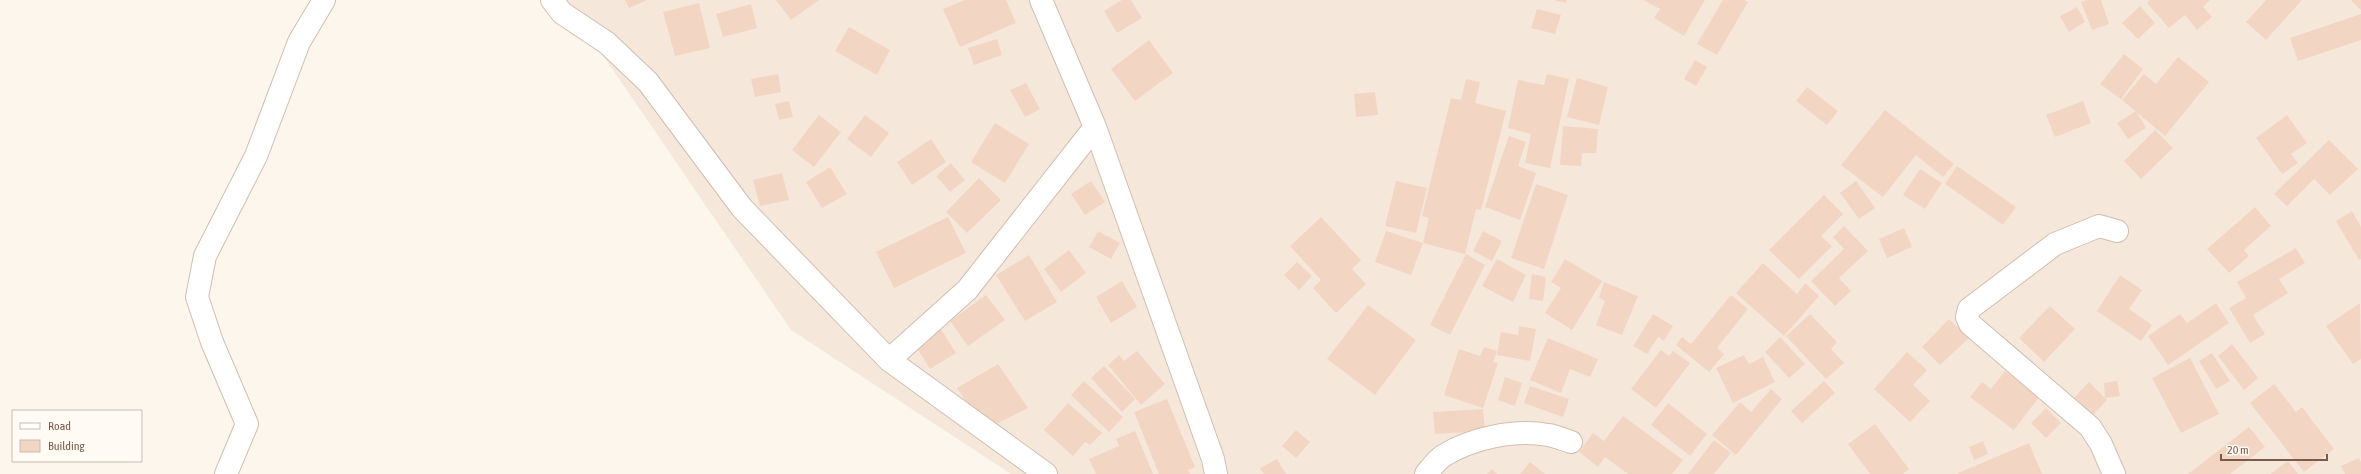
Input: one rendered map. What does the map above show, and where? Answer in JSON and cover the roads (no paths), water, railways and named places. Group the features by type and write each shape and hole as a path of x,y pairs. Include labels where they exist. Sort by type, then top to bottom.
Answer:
{"street":[{"path":"226,474 247,424 212,342 196,297 205,256 256,156 299,42 324,0"},
{"path":"552,0 562,13 607,43 648,82 742,208 889,360 1046,474"},
{"path":"1042,0 1095,127 1213,459 1216,474"},
{"path":"889,360 967,290 1095,127"},
{"path":"2114,474 2101,444 2090,427 1970,324 1967,317 1969,309 1978,301 2055,244 2099,226 2117,231"},
{"path":"1426,474 1442,456 1464,446 1492,438 1525,434 1548,435 1571,442"}]}
